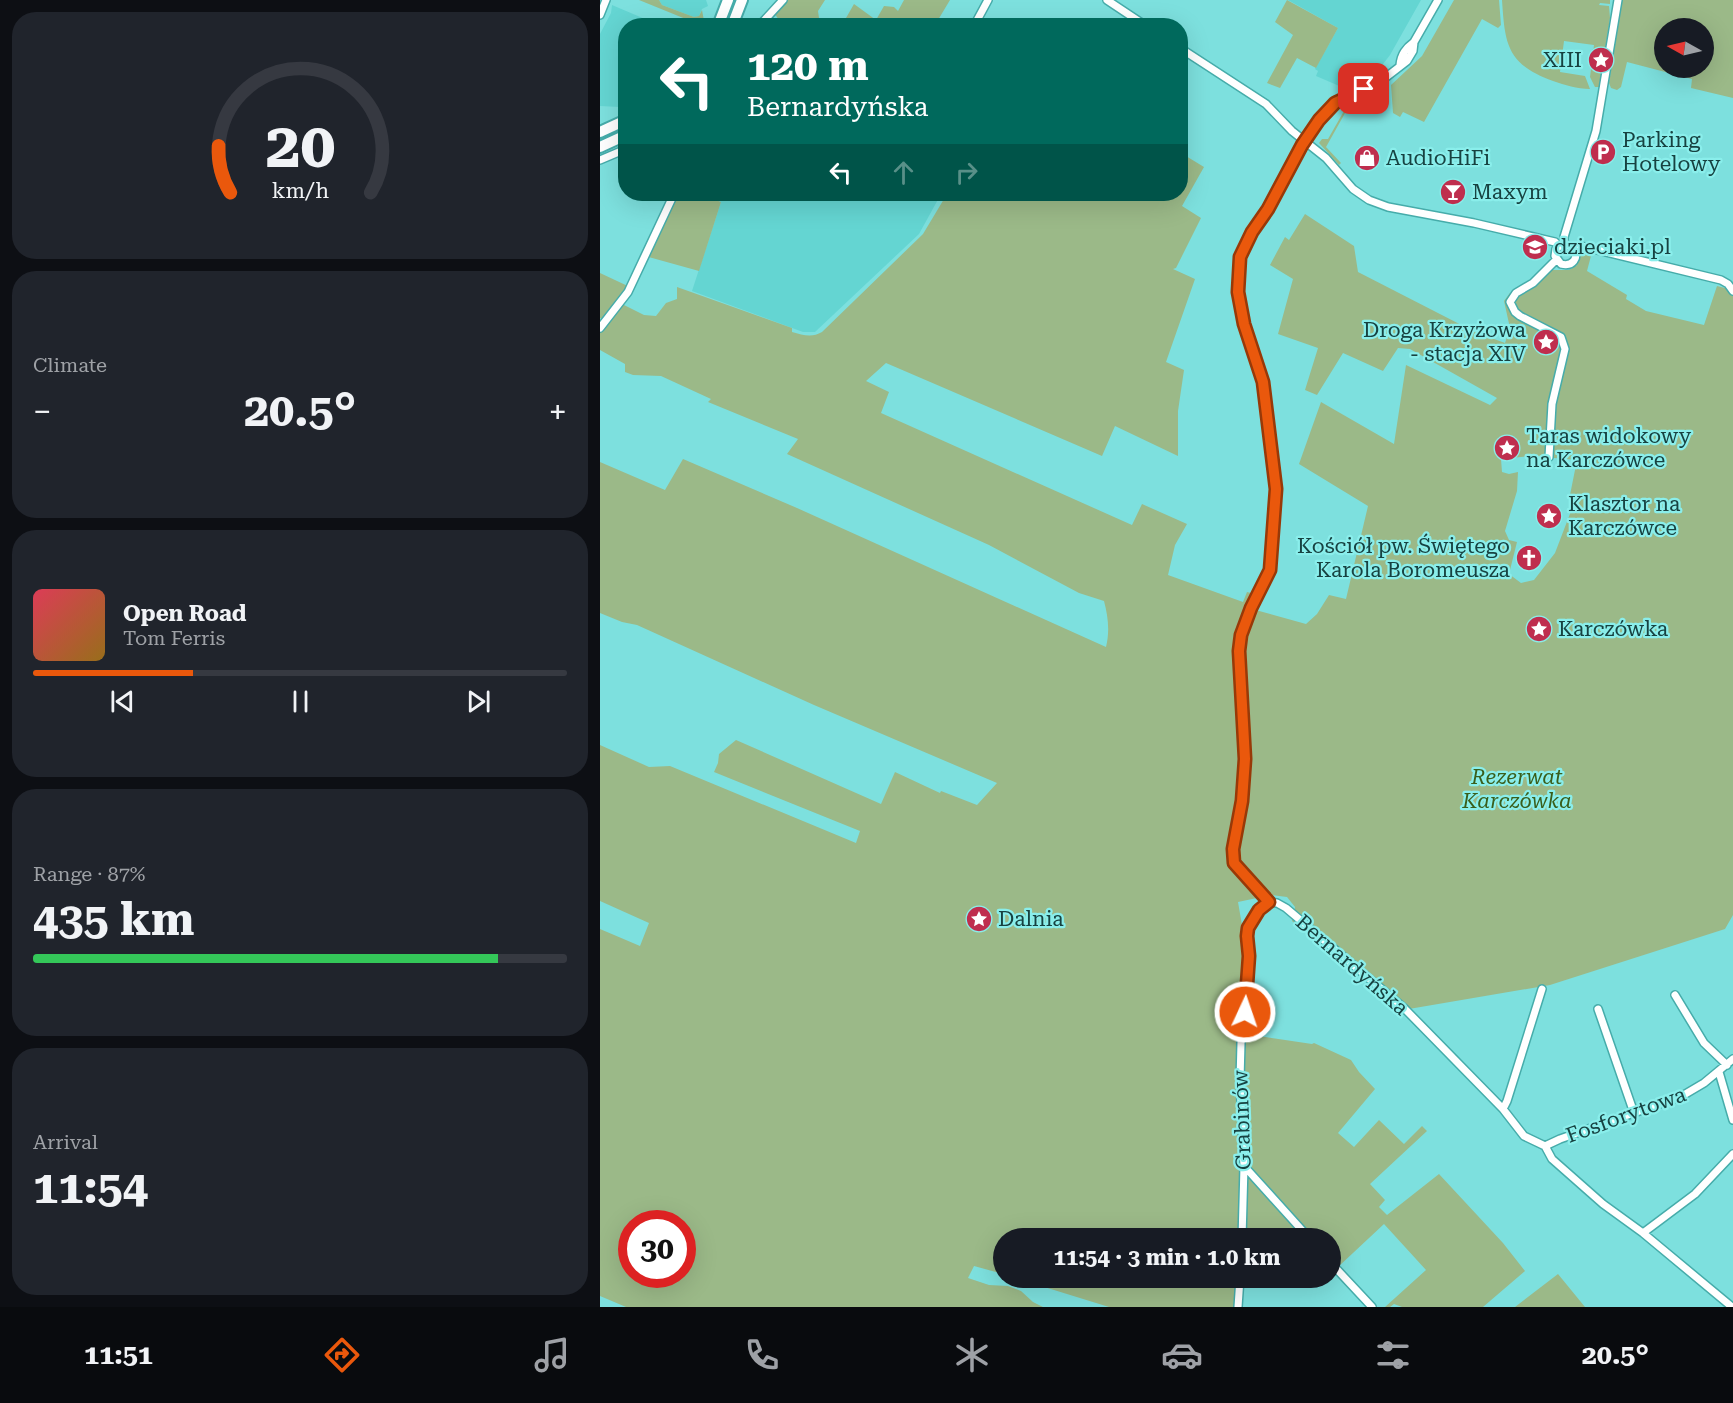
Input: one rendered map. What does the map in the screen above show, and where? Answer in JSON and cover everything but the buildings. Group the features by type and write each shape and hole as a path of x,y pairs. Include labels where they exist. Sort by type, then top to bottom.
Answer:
{"main road":[{"path":"721,18 728,0"},
{"path":"735,18 742,0"},
{"path":"600,132 618,124"},
{"path":"600,147 618,139"}],"street":[{"path":"766,18 783,0"},
{"path":"978,18 988,0"},
{"path":"1107,0 1134,18"},
{"name":"Bernardyńska","path":"1438,0 1414,42 1413,51 1407,61 1385,79 1335,103 1323,115 1305,141 1268,209 1243,247 1238,274 1238,292 1244,324 1263,382 1276,489 1270,570 1257,592 1240,641 1239,664 1245,759 1242,801 1233,849 1234,863 1269,902 1286,908 1391,996 1503,1109 1524,1136 1545,1146 1552,1159 1732,1307"},
{"path":"1574,248 1576,256 1571,264 1561,264 1556,260 1555,252 1562,245 1596,130 1618,0"},
{"path":"1188,53 1252,94 1326,158 1353,189 1376,203 1503,229 1574,248 1581,246 1679,269 1725,282 1732,290"},
{"path":"600,160 618,152"},
{"path":"600,328 628,292 671,201"},
{"path":"1549,457 1551,409 1564,358 1563,341 1555,334 1515,312 1510,302 1516,293 1533,284 1556,260"},
{"name":"Grabinów","path":"1242,1228 1244,1166 1240,1080 1249,956 1247,936 1248,928 1259,910 1269,902"},
{"path":"1503,1109 1542,989"},
{"path":"1675,995 1704,1043 1726,1065"},
{"path":"1598,1010 1634,1113"},
{"name":"Fosforytowa","path":"1545,1146 1682,1096 1719,1072 1733,1059"},
{"path":"1719,1072 1733,1120"},
{"path":"1643,1233 1695,1194 1733,1154"},
{"path":"1244,1166 1300,1228"},
{"path":"1341,1274 1372,1307"},
{"path":"1238,1307 1239,1288"}],"shaded area":[{"path":"659,0 706,0 708,6 702,9 699,16 694,17 662,5"},
{"path":"1288,0 1421,0 1390,55 1380,68 1344,88 1316,76 1318,71 1315,69 1338,28"},
{"path":"612,5 643,18 618,18 618,107 600,106 600,34 611,13"},
{"path":"718,201 937,201 919,234 815,332 803,332 692,291 721,202"}],"green space":[{"path":"639,0 659,0 662,5 694,17 699,16 702,10 703,18 683,18"},
{"path":"787,0 825,0 818,11 819,18 778,18 775,14"},
{"path":"904,0 950,0 939,18 877,18 884,6 894,7 898,11"},
{"path":"1287,0 1338,28 1316,68 1297,58 1280,88 1267,83 1293,35 1275,22"},
{"path":"1454,0 1499,0 1501,25 1498,28 1482,19 1424,122 1403,112 1400,117 1393,113 1391,85 1422,56"},
{"path":"1502,0 1610,0 1610,4 1600,3 1599,5 1609,6 1610,18 1599,87 1595,87 1590,77 1594,45 1564,41 1560,72 1585,76 1590,89 1576,88 1553,81 1526,68 1517,60 1507,41"},
{"path":"1622,0 1733,0 1733,98 1691,88 1692,79 1688,78 1714,78 1714,18 1654,18 1654,69 1627,62 1621,87 1617,90 1611,88 1609,83"},
{"path":"854,4 873,18 846,18"},
{"path":"1384,88 1382,92 1349,106 1326,147 1341,163 1339,165 1319,143 1322,139 1328,139 1348,104"},
{"path":"1188,157 1204,167 1188,195"},
{"path":"673,201 721,202 699,271 645,256"},
{"name":"Rezerwat Karczówka","path":"943,201 1185,201 1182,206 1201,218 1176,268 1173,269 1195,279 1166,362 1184,370 1178,411 1178,456 1115,426 1102,456 886,363 866,381 889,392 881,413 1132,525 1142,504 1187,524 1175,545 1168,575 1243,602 1247,592 1251,593 1238,638 1241,784 1244,798 1241,641 1252,609 1306,624 1317,614 1329,595 1346,599 1368,506 1299,464 1321,402 1394,444 1406,365 1490,405 1497,398 1410,349 1398,348 1383,371 1343,353 1317,395 1305,390 1318,348 1278,334 1293,279 1270,265 1285,237 1289,240 1305,214 1354,246 1358,272 1475,332 1505,343 1510,328 1504,301 1510,293 1509,297 1514,302 1520,293 1532,288 1551,270 1569,270 1577,265 1582,250 1592,252 1587,271 1627,295 1626,299 1646,311 1704,325 1717,286 1733,290 1733,915 1725,929 1550,985 1403,1010 1292,921 1295,907 1287,897 1271,895 1238,902 1247,954 1243,1010 1239,1228 993,1228 993,1271 974,1266 968,1278 993,1285 993,1288 1013,1288 1021,1291 1033,1302 1043,1307 626,1307 600,1296 600,929 640,946 649,923 600,901 600,745 649,767 670,766 856,843 860,831 714,772 719,754 736,740 881,804 895,772 940,793 941,791 977,805 997,783 814,705 637,625 600,613 600,462 665,490 683,459 1106,647 1108,629 1104,601 1079,593 989,545 787,454 798,439 708,402 711,399 661,376 633,375 625,372 625,364 600,350 600,332 607,321 600,318 600,273 632,288 622,304 644,315 656,316 666,303 677,299 677,287 792,328 792,332 815,335 822,332 923,234","holes":["1532,456 1577,460 1570,505 1573,506 1555,553 1534,580 1521,583 1509,574 1517,542 1509,540 1505,531 1517,491 1518,472 1509,474 1502,472 1501,459"]},
{"path":"1244,1034 1314,1043 1351,1060 1375,1089 1338,1133 1354,1147 1379,1120 1404,1144 1422,1126 1427,1131 1370,1184 1385,1200 1379,1207 1387,1215 1439,1174 1503,1243 1525,1271 1483,1307 1402,1307 1394,1304 1385,1307 1426,1270 1384,1224 1341,1264 1341,1228 1303,1228 1247,1166 1242,1082"},
{"path":"1247,1174 1297,1228 1245,1228"},
{"path":"1558,1274 1585,1307 1515,1307"},
{"path":"1047,1288 1237,1288 1235,1307 1109,1307"}],"place":[{"name":"XIII","path":"1601,60"},
{"name":"Parking Hotelowy","path":"1603,152"},
{"name":"AudioHiFi","path":"1367,158"},
{"name":"Maxym","path":"1453,192"},
{"name":"dzieciaki.pl","path":"1535,247"},
{"name":"Droga Krzyżowa - stacja XIV","path":"1546,342"},
{"name":"Taras widokowy na Karczówce","path":"1507,448"},
{"name":"Klasztor na Karczówce","path":"1549,516"},
{"name":"Kościół pw. Świętego Karola Boromeusza","path":"1529,558"},
{"name":"Karczówka","path":"1539,629"},
{"name":"Dalnia","path":"979,919"}],"route":[{"path":"1245,1012 1249,956 1248,928 1259,910 1269,902 1234,863 1233,849 1242,801 1245,759 1239,651 1241,635 1257,592 1270,570 1276,489 1262,374 1244,324 1238,292 1238,265 1243,247 1268,209 1302,145 1325,111 1342,99 1364,89"}]}
